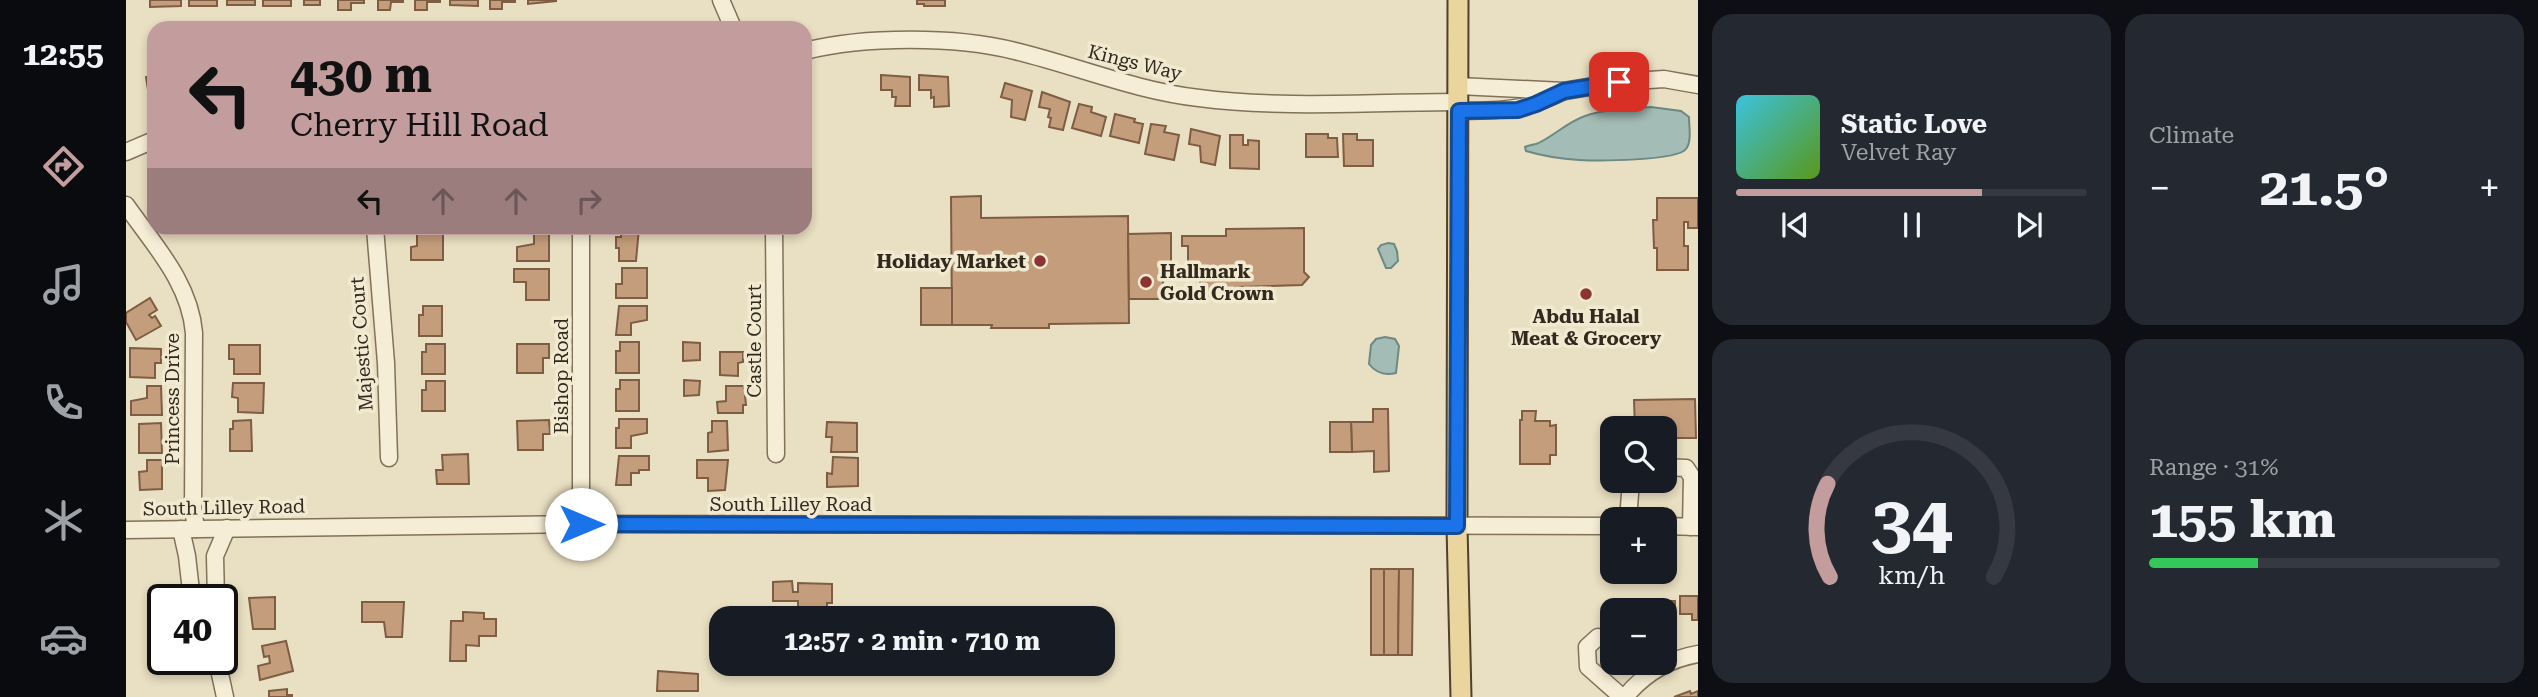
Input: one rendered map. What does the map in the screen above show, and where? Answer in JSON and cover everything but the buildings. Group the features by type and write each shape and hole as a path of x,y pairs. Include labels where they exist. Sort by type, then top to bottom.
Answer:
{"main road":[{"path":"1458,0 1457,526 1461,697"}],"street":[{"path":"721,0 730,21"},
{"name":"Kings Way","path":"812,50 870,42 945,41 1015,51 1139,87 1201,99 1279,102 1459,100"},
{"path":"1459,100 1664,79 1698,85"},
{"path":"1459,100 1518,110 1564,91"},
{"path":"126,152 147,143"},
{"name":"Princess Drive","path":"126,205 147,235"},
{"name":"Princess Drive","path":"147,235 178,279 191,309 194,333 193,508 187,556 190,584"},
{"name":"Majestic Court","path":"376,235 386,363 389,458"},
{"name":"Bishop Road","path":"581,235 581,524"},
{"name":"Castle Court","path":"774,235 776,454"},
{"path":"1677,468 1686,468 1692,477 1694,527"},
{"name":"South Lilley Road","path":"126,530 581,524 1600,526"},
{"path":"216,584 215,556 227,528"},
{"path":"1600,637 1587,647 1588,667 1623,697 1641,675"},
{"path":"1677,659 1698,654"},
{"path":"221,675 226,697"}],"water":[{"path":"1651,107 1681,111 1689,117 1690,138 1686,149 1680,153 1653,158 1602,160 1566,159 1526,151 1525,147 1541,142 1585,116"},
{"path":"1388,243 1394,244 1397,251 1398,261 1391,268 1386,268 1378,249"},
{"path":"1376,339 1395,339 1399,346 1396,373 1381,373 1369,364 1371,345"}],"place":[{"name":"Holiday Market","path":"1040,261"},
{"name":"Hallmark Gold Crown","path":"1146,282"},
{"name":"Abdu Halal Meat & Grocery","path":"1586,294"}],"route":[{"path":"581,524 1457,526 1459,111 1518,110 1564,91 1619,82"}]}
